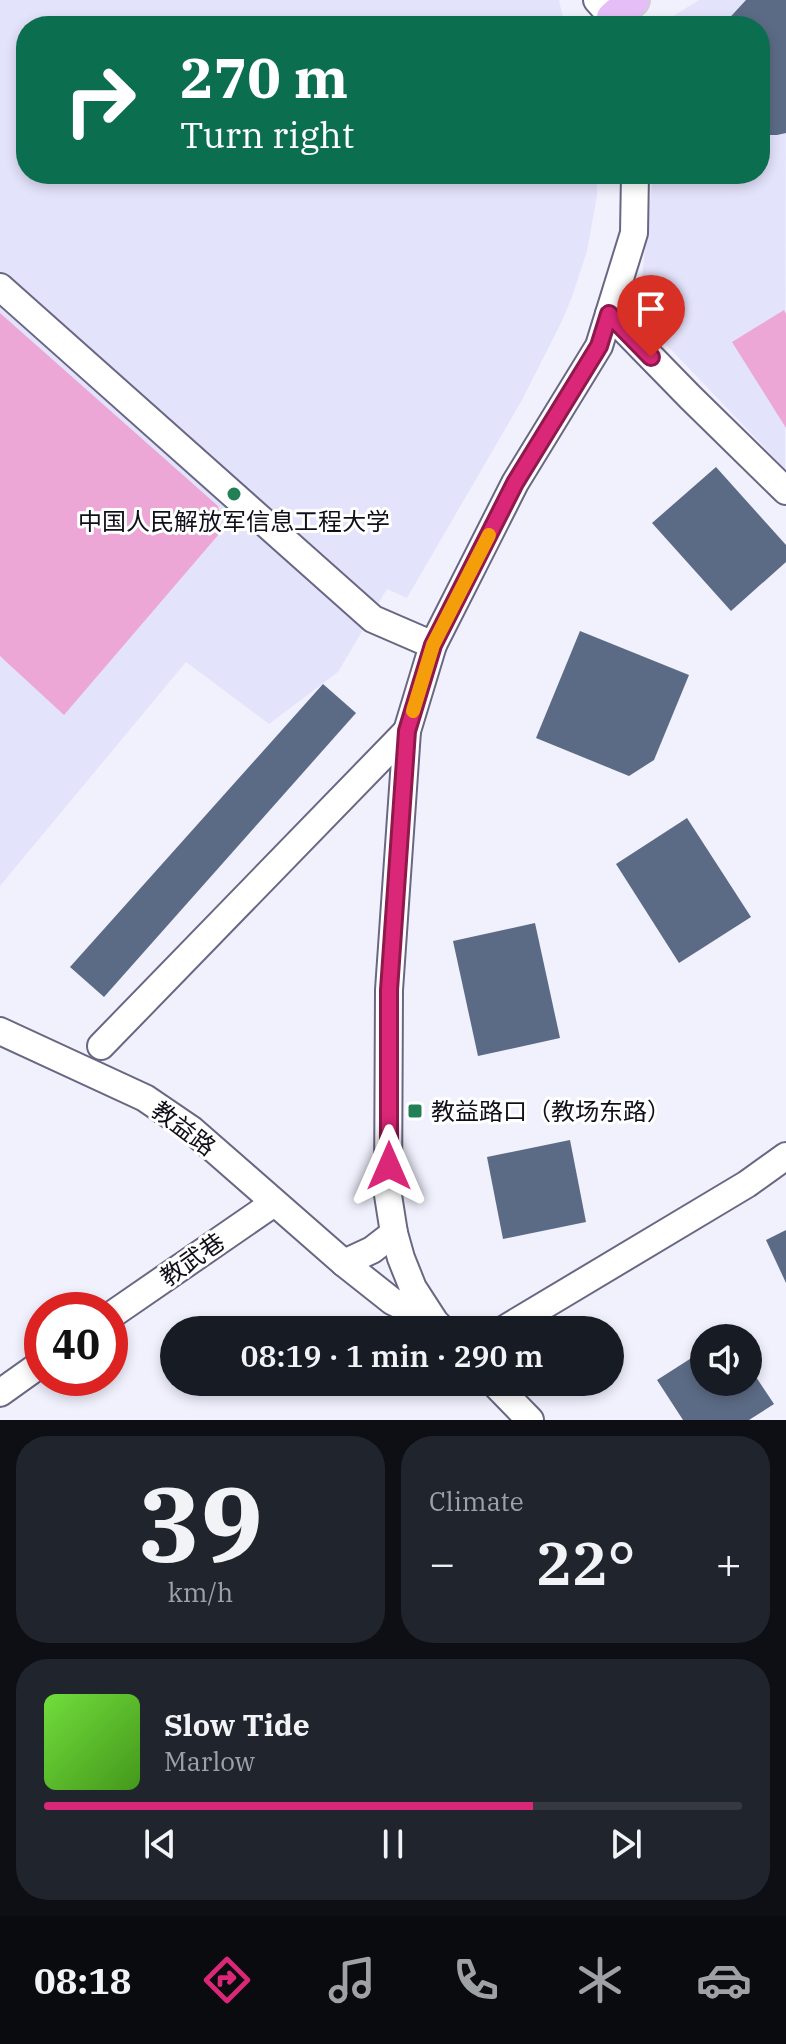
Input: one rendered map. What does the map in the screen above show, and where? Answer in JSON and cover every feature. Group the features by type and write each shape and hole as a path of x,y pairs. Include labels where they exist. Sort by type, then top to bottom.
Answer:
{"street":[{"path":"432,1316 413,1288 401,1258 388,1195 389,990 407,731 433,645 515,483 599,346 634,233 635,184"},
{"path":"0,287 373,619 433,645"},
{"path":"609,314 786,491"},
{"path":"101,1046 407,731"},
{"name":"教益路","path":"0,1031 145,1098 192,1130 344,1263 392,1301 420,1316"},
{"path":"526,1316 747,1184 786,1156"},
{"name":"教武巷","path":"128,1304 274,1203"},
{"path":"344,1263 372,1250 394,1233"},
{"path":"0,1393 24,1376"},
{"path":"507,1396 530,1420"}],"shaded area":[{"name":"中国人民解放军信息工程大学","path":"0,0 559,0 563,16 16,16 16,184 597,184 597,196 587,251 562,321 522,400 407,598 387,589 338,672 269,724 186,662 0,886"},
{"path":"699,0 786,0 785,469 638,315 652,184 770,184 770,16 673,16"},
{"path":"784,310 786,314 786,428 732,342"},
{"path":"0,313 218,506 221,519 219,534 64,715 0,656"}],"building":[{"path":"746,0 786,0 786,133 770,135 770,16 731,16"},
{"path":"716,467 786,545 786,562 731,611 652,523"},
{"path":"580,631 689,675 654,760 629,776 536,738"},
{"path":"323,684 356,713 104,997 70,967"},
{"path":"687,818 751,917 679,963 616,864"},
{"path":"535,923 560,1038 478,1056 453,941"},
{"path":"570,1140 586,1222 503,1239 487,1157"},
{"path":"786,1230 786,1283 766,1240"},
{"path":"690,1359 690,1396 762,1396 762,1386 774,1404 749,1420 683,1420 657,1380"}],"slow traffic":[{"path":"413,711 433,645 489,535"}],"place":[{"name":"中国人民解放军信息工程大学","path":"234,494"},
{"name":"教益路口（教场东路）","path":"415,1111"}],"route":[{"path":"389,1166 389,990 407,731 433,645 515,483 599,346 609,314 651,357"}]}
